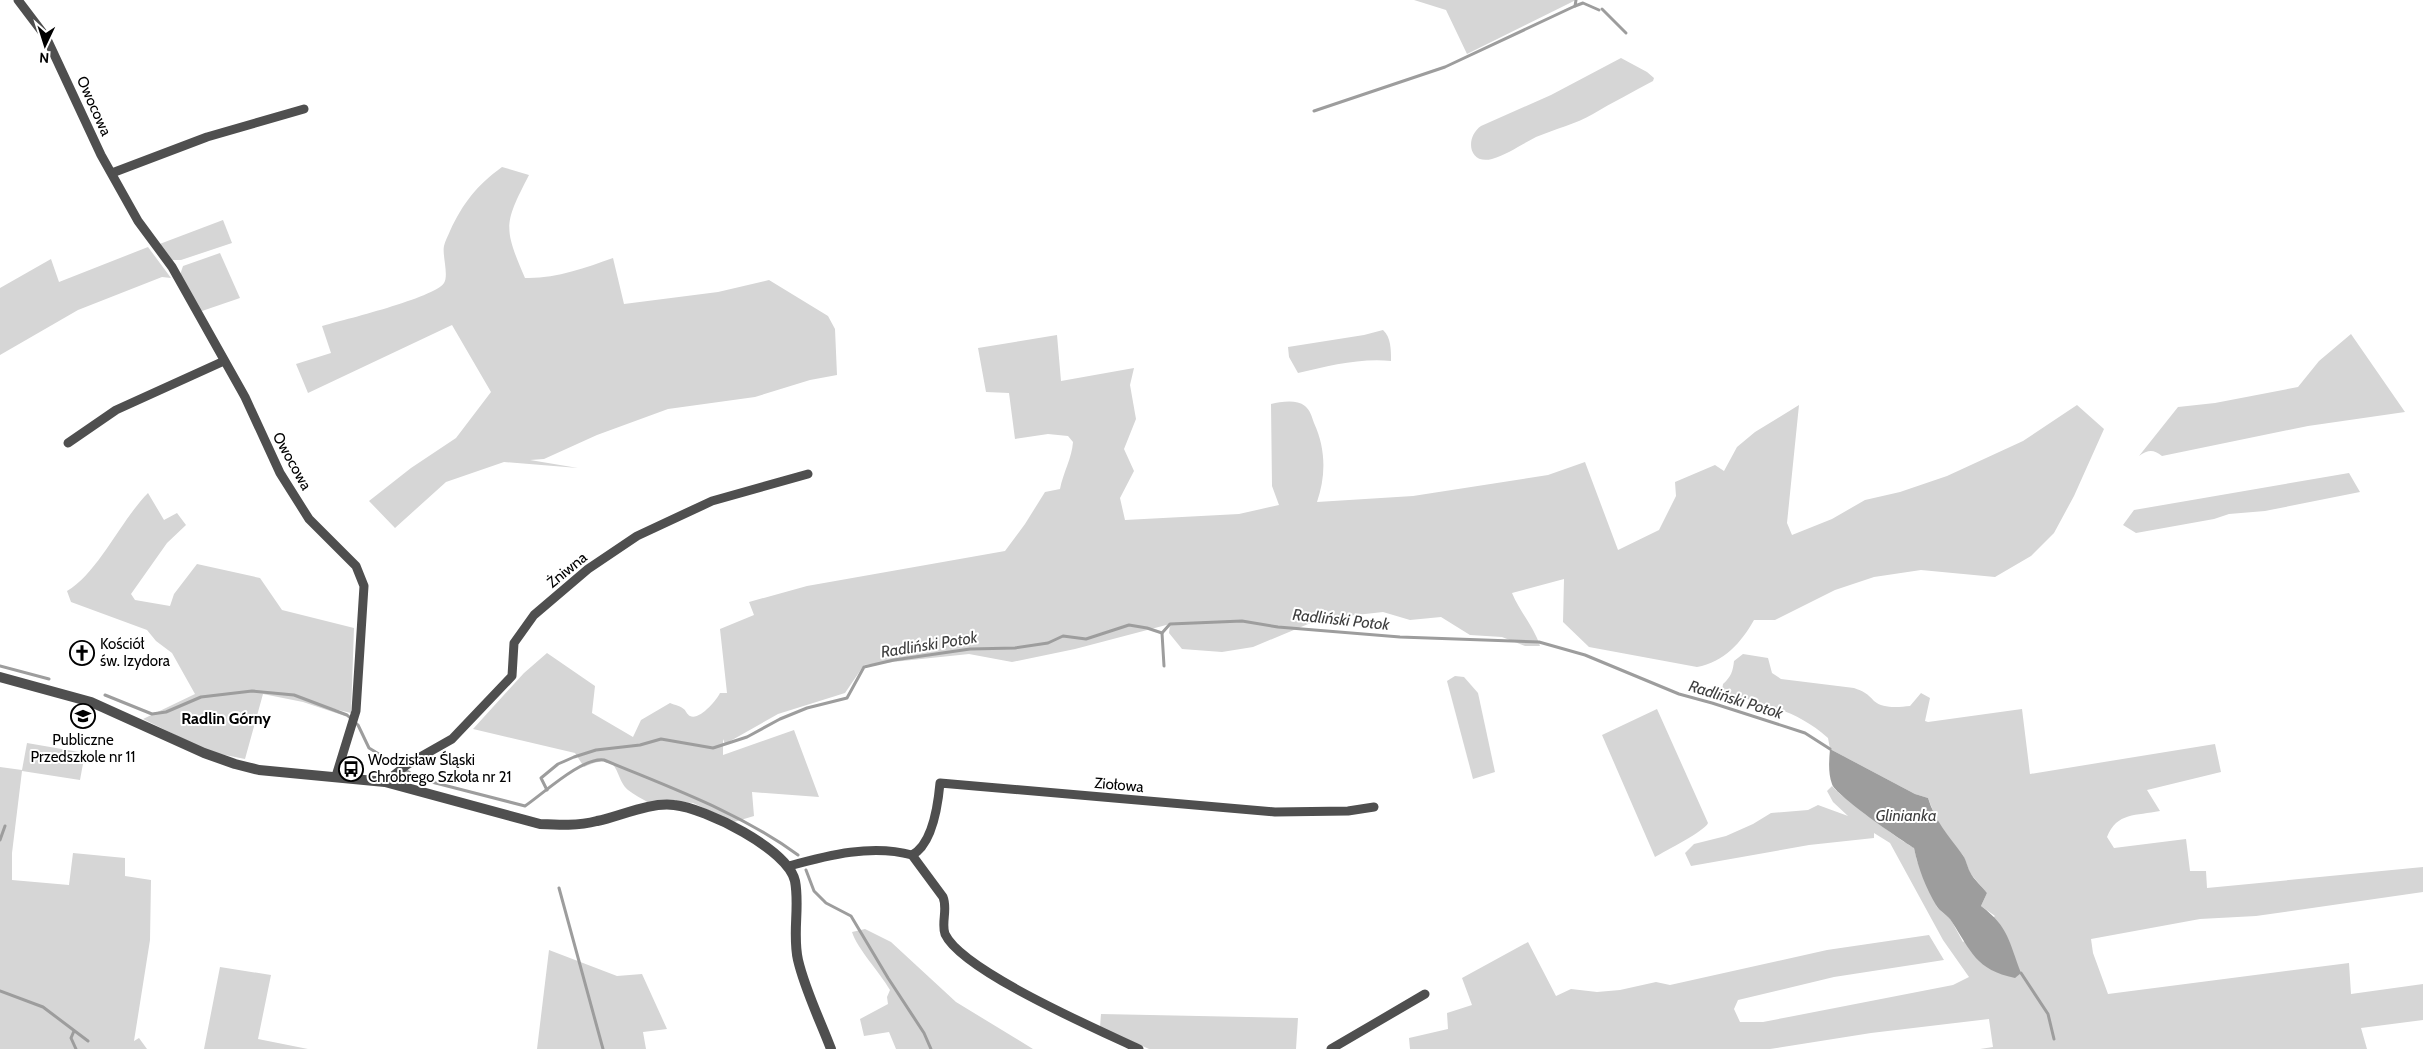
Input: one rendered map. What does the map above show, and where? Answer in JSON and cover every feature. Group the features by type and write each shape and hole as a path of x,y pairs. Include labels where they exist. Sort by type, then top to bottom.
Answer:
{"street":[{"name":"Owocowa","path":"18,0 46,37 101,155 138,220 172,267 245,397 280,473 309,519 356,566 359,572 364,586 356,711 336,776"},
{"path":"112,173 207,137 304,109"},
{"path":"68,443 116,410 224,361"},
{"name":"Żniwna","path":"385,782 408,764 452,739 512,676 514,643 534,615 588,569 637,536 712,501 808,474"},
{"path":"0,677 92,702 204,753 234,764 259,770 385,782 540,824 564,826 595,822 660,805 688,808 747,835 775,852 789,866 796,894 794,943 798,962 831,1049"},
{"name":"Ziołowa","path":"912,855 918,852 931,829 938,808 940,784 1275,812 1348,811 1374,807"},
{"path":"789,866 871,849 893,850 912,855 943,897 946,905 944,933 954,948 992,974 1046,1006 1139,1049"},
{"path":"1331,1049 1425,994"}],"shaded area":[{"path":"1414,0 1576,0 1467,54 1446,10"},
{"path":"1621,58 1647,72 1654,78 1653,81 1586,118 1536,137 1498,157 1484,160 1474,154 1471,149 1471,143 1476,131 1481,126 1551,95"},
{"path":"502,167 529,175 515,205 509,226 513,247 525,278 559,275 613,258 624,304 718,292 769,280 828,316 835,329 837,375 810,380 755,397 668,409 597,435 544,459 530,460 578,468 504,462 446,482 395,528 369,501 411,468 456,438 491,392 452,325 308,393 296,364 331,353 322,326 407,302 437,289 444,283 446,275 444,246 455,221 478,188"},
{"path":"223,220 232,243 181,260 171,260 157,245"},
{"path":"148,247 171,278 162,277 78,310 0,355 0,288 51,259 59,282"},
{"path":"220,253 240,298 202,311 197,309 180,275 183,266"},
{"path":"1383,330 1389,340 1391,361 1356,362 1298,373 1289,357 1288,347 1364,335"},
{"path":"2351,334 2405,412 2308,426 2162,456 2151,451 2139,456 2178,407 2215,403 2298,387 2319,361"},
{"path":"1057,335 1061,381 1134,368 1130,385 1136,419 1124,449 1134,471 1120,498 1125,520 1239,514 1279,505 1272,486 1271,404 1284,402 1297,402 1305,406 1311,414 1318,433 1323,453 1323,472 1317,502 1413,496 1548,475 1585,462 1618,550 1659,530 1676,496 1675,482 1715,465 1724,471 1737,447 1755,432 1799,405 1787,523 1792,535 1832,519 1865,500 1900,492 1947,476 2023,441 2077,405 2104,429 2074,496 2054,533 2031,556 1995,577 1921,570 1874,577 1835,590 1775,620 1754,620 1731,650 1715,661 1697,667 1589,647 1563,622 1564,579 1512,593 1540,646 1525,646 1502,637 1470,635 1441,617 1410,620 1383,612 1320,619 1253,647 1222,652 1182,649 1169,633 1170,624 1075,649 1012,662 969,654 864,665 845,693 778,714 725,744 723,739 723,755 794,730 819,797 752,792 754,816 734,822 693,803 664,800 649,803 633,794 623,785 615,767 611,763 605,761 596,762 584,767 575,753 473,729 524,673 547,653 595,686 592,713 633,737 641,720 670,703 683,709 689,716 698,716 712,705 720,693 727,693 720,629 754,615 749,602 807,586 1005,551 1045,492 1060,489 1073,442 1068,436 1048,434 1015,439 1009,393 986,392 978,348"},
{"path":"2349,473 2360,492 2265,511 2229,514 2214,519 2136,533 2123,525 2134,510"},
{"path":"148,493 164,520 177,513 186,525 167,543 131,594 135,600 170,606 174,594 197,564 260,578 282,610 354,628 351,713 330,708 351,718 303,702 263,694 245,759 210,752 143,719 195,694 172,653 156,641 147,630 71,602 67,591 89,572 128,517"},
{"path":"1743,654 1768,658 1772,673 1781,679 1854,688 1870,696 1878,704 1886,706 1910,706 1921,693 1930,698 1925,721 1928,722 2022,709 2030,774 2215,744 2221,772 2147,790 2160,811 2128,816 2116,823 2107,837 2114,848 2186,839 2190,871 2206,871 2207,888 2423,867 2423,892 2256,916 2200,919 2091,939 2093,953 2108,994 2349,963 2351,994 2423,984 2423,1020 2361,1028 2367,1049 1980,1049 1993,1047 1989,1019 1871,1033 1770,1049 1410,1049 1409,1038 1448,1029 1447,1013 1472,1005 1462,978 1528,942 1556,996 1571,989 1597,992 1620,990 1656,982 1670,985 1827,950 1929,935 1944,960 1834,977 1738,1000 1734,1009 1740,1022 1763,1022 1953,985 1969,977 1943,940 1890,843 1874,833 1874,838 1809,845 1691,866 1685,853 1694,844 1726,836 1753,824 1771,813 1808,810 1818,805 1848,816 1833,802 1827,791 1832,786 1894,835 1914,848 1917,861 1937,907 1951,920 1963,942 1995,916 1981,906 1987,893 1970,873 1963,855 1937,821 1928,798 1915,794 1830,749 1828,738 1803,720 1778,708 1722,691 1723,684 1731,674 1734,661"},
{"path":"1455,676 1464,677 1478,693 1495,772 1473,779 1447,681"},
{"path":"1657,709 1708,823 1693,836 1655,857 1602,735"},
{"path":"27,743 85,753 80,780 22,771 12,853 12,880 69,885 73,853 125,858 125,876 151,880 150,940 134,1041 139,1038 147,1049 0,1049 0,767 22,770"},
{"path":"865,929 891,942 956,1002 1033,1049 896,1049 889,1032 864,1036 860,1019 888,1004 887,997 890,990 859,946 852,932"},
{"path":"549,950 617,976 642,974 667,1029 643,1032 646,1049 537,1049"},
{"path":"220,967 271,975 258,1039 308,1049 204,1049"},
{"path":"1101,1014 1298,1018 1296,1049 1149,1049 1100,1027"}],"water":[{"name":"Glinianka","path":"1830,749 1915,794 1928,798 1938,821 1963,856 1972,875 1987,893 1981,906 1997,921 2007,936 2021,973 2015,978 1991,970 1976,958 1950,920 1932,898 1920,870 1914,848 1869,817 1836,790 1830,776"}],"waterway":[{"path":"1576,0 1575,6 1583,3 1599,10"},
{"path":"1314,111 1445,67 1575,6"},
{"path":"1602,9 1626,33"},
{"name":"Radliński Potok","path":"547,790 541,778 558,764 596,750 640,745 661,739 713,748 747,737 780,719 807,708 847,698 864,667 894,660 970,649 1015,648 1048,643 1063,636 1086,639 1129,625 1162,633 1170,624 1242,621 1278,627 1400,637 1539,642 1585,655 1679,694 1805,733 1830,749"},
{"path":"1162,633 1164,666"},
{"name":"Radliński Potok","path":"0,666 49,679"},
{"name":"Radliński Potok","path":"105,695 152,714 166,712 201,697 252,691 294,695 347,715 358,725 369,748 420,779 525,806 574,770 585,764 604,760 728,813 798,855"},
{"path":"0,840 5,826"},
{"path":"806,870 814,891 826,903 851,916 924,1033 931,1049"},
{"path":"559,888 603,1049"},
{"path":"2021,973 2048,1014 2054,1039"},
{"path":"0,991 43,1007 88,1041"},
{"path":"74,1031 71,1038 76,1049"}],"place":[{"name":"Kościół św. Izydora","path":"82,653"},
{"name":"Publiczne Przedszkole nr 11","path":"83,716"},
{"name":"Wodzisław Śląski Chrobrego Szkoła nr 21","path":"351,769"}],"district":[{"name":"Radlin Górny","path":"226,718"}]}
